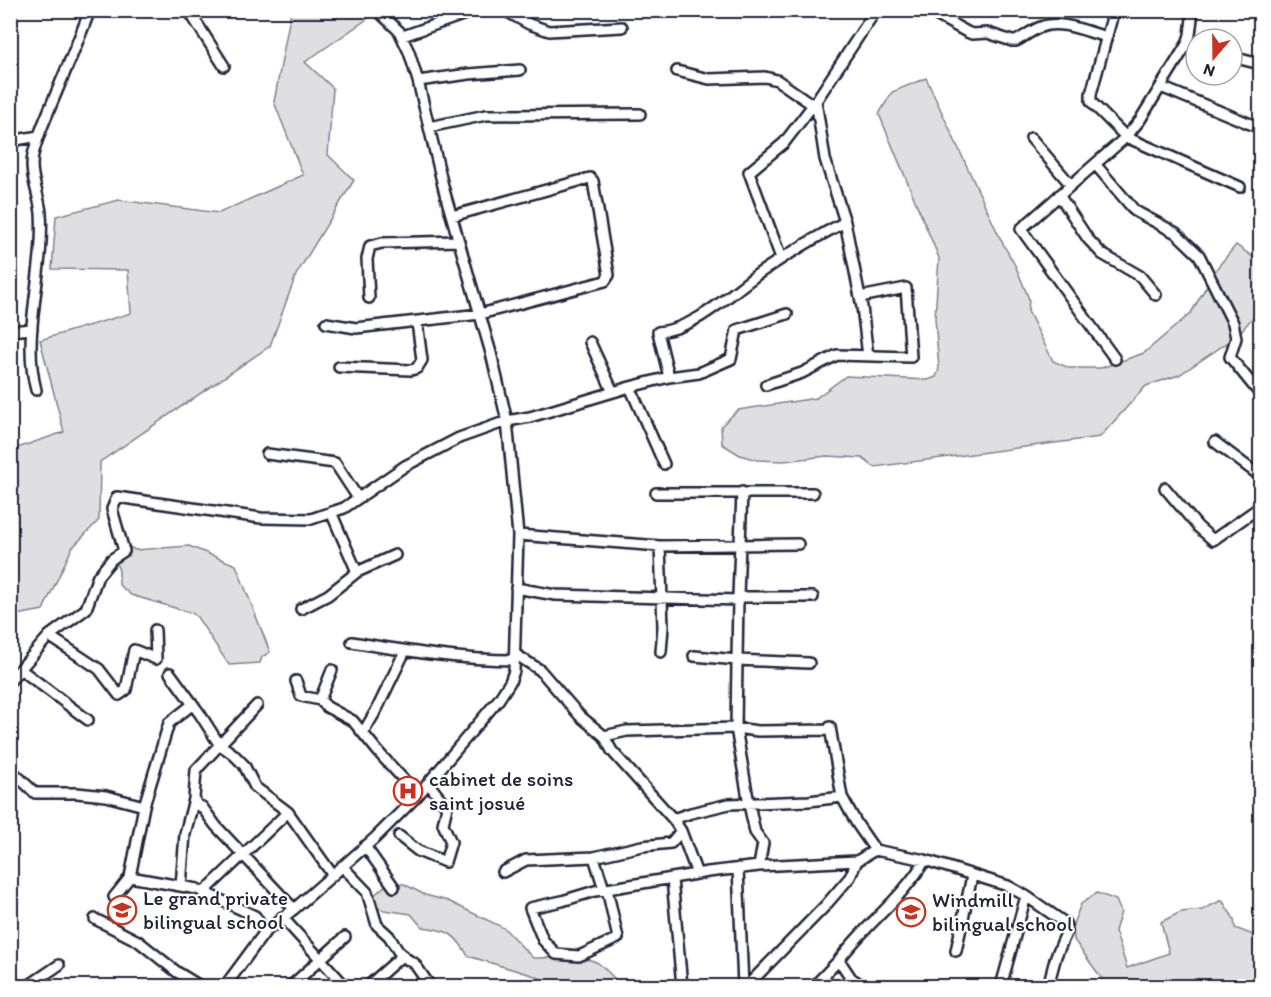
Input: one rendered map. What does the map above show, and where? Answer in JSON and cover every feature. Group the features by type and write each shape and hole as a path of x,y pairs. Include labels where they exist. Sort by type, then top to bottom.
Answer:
{"street":[{"path":"36,390 32,369 32,329 42,234 31,164 39,136 90,10"},
{"path":"191,10 191,14 224,66"},
{"path":"227,986 264,932 366,846 418,795 499,699 510,682 515,657 518,535 507,421 418,81 402,36 377,10"},
{"path":"402,36 477,10"},
{"path":"504,10 529,24 549,31 621,27"},
{"path":"781,258 749,172 784,143 815,103 876,10"},
{"path":"927,10 972,34 988,33 1012,41 1050,24 1107,37"},
{"path":"1114,10 1090,98 1094,105 1126,137 1240,187"},
{"path":"1191,27 1192,10"},
{"path":"1115,359 1021,231 1022,227 1126,137 1184,55"},
{"path":"1244,60 1260,64"},
{"path":"418,81 520,69"},
{"path":"677,71 709,79 765,77 777,80 815,103 825,159 845,222 860,297 868,356"},
{"path":"1161,87 1260,128"},
{"path":"429,128 486,115 640,114"},
{"path":"10,141 39,136"},
{"path":"1031,138 1071,185"},
{"path":"1095,164 1135,211 1176,233 1199,255 1233,323 1236,338 1230,357 1260,394"},
{"path":"326,323 356,328 480,314 608,279 593,181 589,178 452,216"},
{"path":"1059,195 1088,239 1101,254 1140,276 1156,295"},
{"path":"669,377 664,366 658,332 677,328 725,300 781,258 845,222"},
{"path":"369,298 367,259 370,246 382,243 459,241"},
{"path":"766,385 802,373 837,355 911,357 906,288 860,297"},
{"path":"10,681 49,636 86,609 98,576 112,559 124,551 112,509 117,497 261,518 311,519 345,508 405,466 459,438 507,421 530,417 630,387 669,377 699,373 731,358 737,330 787,314"},
{"path":"339,367 411,370 417,368 422,360 417,322"},
{"path":"10,331 32,329"},
{"path":"590,342 613,392"},
{"path":"630,387 664,464"},
{"path":"1215,442 1260,476"},
{"path":"267,454 335,463 358,498"},
{"path":"1165,488 1198,527 1213,540 1260,507"},
{"path":"742,492 736,728 748,804 755,832 763,843 759,866"},
{"path":"656,493 813,493"},
{"path":"331,512 357,572"},
{"path":"518,535 660,546 798,544"},
{"path":"660,546 663,627 661,652"},
{"path":"301,609 328,595 357,572 395,555"},
{"path":"661,586 679,597 739,598"},
{"path":"516,588 555,595 661,598 813,597"},
{"path":"49,636 99,669 119,695 126,690 134,650 156,659 155,630"},
{"path":"352,642 449,657 515,657 540,670 580,716 604,736 612,751 673,819 681,831 697,874"},
{"path":"363,733 405,651"},
{"path":"694,656 809,663"},
{"path":"20,669 88,720"},
{"path":"320,700 332,670"},
{"path":"170,673 219,744 244,765 255,787 288,813 332,874"},
{"path":"296,681 302,696 320,700 327,707 353,721 418,795"},
{"path":"114,897 130,877 144,806 169,723 193,704"},
{"path":"181,886 185,834 194,799 196,770 257,705"},
{"path":"604,736 627,731 736,728 758,731 830,729 842,797 875,850"},
{"path":"10,769 35,793 106,796 144,806"},
{"path":"399,836 418,851 445,862 451,842 442,824 447,807 428,783"},
{"path":"673,819 729,804 809,801 842,797"},
{"path":"194,799 216,826 294,909"},
{"path":"203,892 288,813"},
{"path":"503,872 526,860 594,857 642,846 671,843 681,831"},
{"path":"366,846 394,887"},
{"path":"594,857 605,889 618,938 579,956 556,954 543,940 530,908 605,889 738,868 857,861 875,850 925,860 1008,886 1065,923 1067,927 1065,935 1056,956 1048,987"},
{"path":"814,987 905,888 925,860"},
{"path":"745,987 825,906 850,877 857,861"},
{"path":"342,866 367,892 377,925 414,963 430,987"},
{"path":"738,868 745,987"},
{"path":"956,951 972,876"},
{"path":"130,877 203,892 255,916 264,932"},
{"path":"672,879 682,987"},
{"path":"1001,987 1026,896"},
{"path":"282,917 345,987"},
{"path":"95,919 138,941 200,987"},
{"path":"291,987 345,937"},
{"path":"368,987 404,955"},
{"path":"838,960 851,978 863,987"},
{"path":"28,987 58,965"}],"shaded area":[{"path":"291,11 359,11 370,17 305,62 333,88 328,155 354,180 296,275 270,346 100,462 99,520 72,548 43,610 11,616 11,450 64,432 40,340 131,313 128,270 52,269 56,216 119,200 219,213 303,175 274,102"},
{"path":"926,78 1001,240 1016,267 1029,299 1028,311 1053,361 1069,368 1101,368 1144,353 1191,313 1217,268 1236,245 1260,262 1260,309 1236,337 1179,375 1146,386 1100,437 874,467 862,458 827,456 784,461 757,460 740,455 722,444 721,426 738,410 816,398 846,376 928,380 936,377 939,369 935,318 939,258 879,114 892,92"},
{"path":"122,543 135,550 189,546 236,565 270,652 262,657 260,663 229,665 192,613 131,595 119,585 119,571 114,556"},
{"path":"389,882 404,884 425,895 448,901 504,928 533,958 566,957 592,960 620,982 632,986 557,986 535,976 468,956 459,942 445,931 422,927 411,914 372,906 370,899"},
{"path":"1097,893 1116,900 1121,912 1115,931 1127,968 1169,953 1161,922 1181,912 1202,910 1222,900 1234,919 1235,928 1253,935 1260,931 1260,978 1254,984 1241,986 1107,986 1074,940 1073,924 1081,904"}],"place":[{"name":"cabinet de soins saint josué","path":"408,791"},
{"name":"Le grand private bilingual school","path":"122,910"},
{"name":"Windmill bilingual school","path":"911,912"}]}
